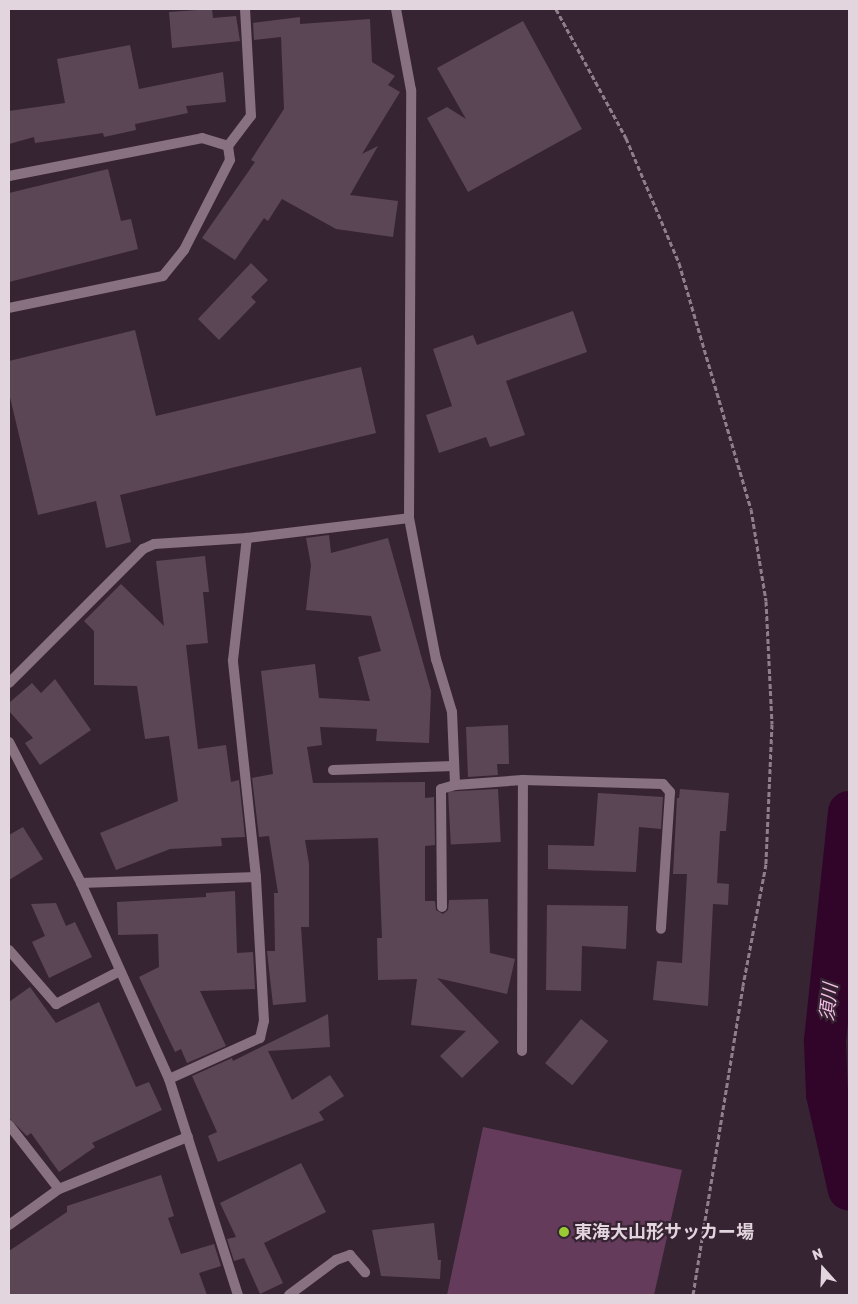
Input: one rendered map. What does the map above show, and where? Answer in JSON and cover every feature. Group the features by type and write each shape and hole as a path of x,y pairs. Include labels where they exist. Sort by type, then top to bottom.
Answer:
{"street":[{"path":"9,308 163,276 184,250 230,160 228,146 252,116 245,9"},
{"path":"396,9 411,90 409,518 436,660 452,712 455,785"},
{"path":"9,176 202,138 228,146"},
{"path":"9,683 143,550 154,544 246,538 409,518"},
{"path":"169,1079 260,1038 264,1021 256,876 234,660 246,538"},
{"path":"9,742 81,883 169,1079 238,1295"},
{"path":"333,770 454,766"},
{"path":"522,1051 523,780"},
{"path":"442,907 441,789 455,785 523,780 663,784 670,792 661,929"},
{"path":"81,883 256,876"},
{"path":"9,950 56,1004 120,971"},
{"path":"9,1125 59,1190"},
{"path":"9,1225 59,1190 188,1137"},
{"path":"288,1295 336,1260 350,1255 365,1272"}],"path":[{"path":"556,9 626,138 679,263 751,509 766,601 772,724 766,864 693,1295"}],"shaded area":[{"name":"東海大山形サッカー場","path":"483,1127 682,1170 654,1295 447,1295"}],"building":[{"path":"212,9 213,18 236,16 240,41 172,48 169,12"},
{"path":"300,17 300,24 370,19 372,62 395,76 388,85 400,92 362,154 378,146 350,195 398,201 393,237 336,229 282,199 268,221 264,218 235,260 202,238 255,162 251,160 284,109 281,37 254,40 253,23"},
{"path":"523,21 582,129 468,192 427,118 447,107 466,119 437,68"},
{"path":"130,45 139,89 223,72 226,102 186,106 188,113 135,124 136,130 104,137 103,133 35,143 34,137 9,144 9,111 65,103 57,59"},
{"path":"108,169 121,221 131,219 138,249 9,282 9,193"},
{"path":"251,263 268,280 251,297 256,302 219,340 198,319"},
{"path":"573,311 587,352 506,381 525,435 490,447 486,437 439,453 426,415 452,406 433,349 473,335 477,345"},
{"path":"135,330 156,416 361,367 376,433 120,495 131,542 106,548 96,501 38,515 9,393 9,361"},
{"path":"329,535 331,553 388,538 431,691 429,743 376,741 377,729 320,727 322,745 307,747 313,783 425,782 425,798 434,797 435,845 425,846 425,901 435,901 436,910 443,914 448,910 449,900 488,899 490,953 515,959 507,994 437,978 499,1042 462,1078 440,1056 466,1031 411,1025 417,979 378,980 377,938 382,938 378,838 305,840 309,864 309,927 301,927 306,1002 273,1005 267,951 275,951 274,893 278,893 269,836 259,837 252,778 273,774 261,671 315,664 319,698 370,701 358,657 381,651 371,616 306,610 311,565 306,538"},
{"path":"205,556 209,592 203,592 208,643 186,645 198,749 226,745 231,782 239,780 245,837 221,838 222,846 170,849 116,870 100,833 178,801 169,736 145,739 137,686 94,685 94,631 84,621 121,584 164,626 156,561"},
{"path":"55,679 91,730 40,765 25,743 33,738 9,711 9,703 32,683 41,693"},
{"path":"508,725 509,764 497,764 498,775 468,777 466,727"},
{"path":"498,789 501,842 451,845 448,792"},
{"path":"680,789 729,793 726,831 720,831 717,883 729,884 728,905 713,904 708,1006 653,1000 657,961 682,963 687,874 673,874 677,798 679,798"},
{"path":"598,793 663,797 661,829 639,827 636,872 548,869 548,845 594,846"},
{"path":"23,827 43,859 9,880 9,835"},
{"path":"235,891 237,953 253,952 255,989 200,991 226,1046 187,1063 181,1049 175,1052 139,977 159,967 158,934 118,935 117,902 206,897 206,893"},
{"path":"56,903 66,926 75,922 92,957 49,978 32,942 45,936 31,904"},
{"path":"547,905 628,906 626,949 582,946 581,991 546,990"},
{"path":"30,987 56,1023 99,1002 136,1087 149,1082 162,1110 92,1143 95,1147 59,1172 31,1133 27,1136 9,1118 9,1002"},
{"path":"328,1014 330,1047 268,1051 292,1100 330,1075 344,1096 319,1112 324,1120 218,1162 208,1136 217,1132 192,1076 232,1058 233,1061"},
{"path":"581,1019 608,1041 572,1085 545,1063"},
{"path":"301,1163 326,1212 264,1243 283,1283 260,1294 244,1258 234,1261 227,1239 236,1237 220,1203"},
{"path":"161,1175 174,1216 168,1218 181,1254 214,1244 221,1266 199,1273 207,1295 9,1295 9,1251 67,1212 67,1206"},
{"path":"434,1223 438,1260 441,1260 440,1279 381,1276 372,1230"}],"waterway":[{"name":"須川","path":"849,812 825,1042 827,1094 849,1190"}],"place":[{"name":"東海大山形サッカー場","path":"564,1232"}]}
